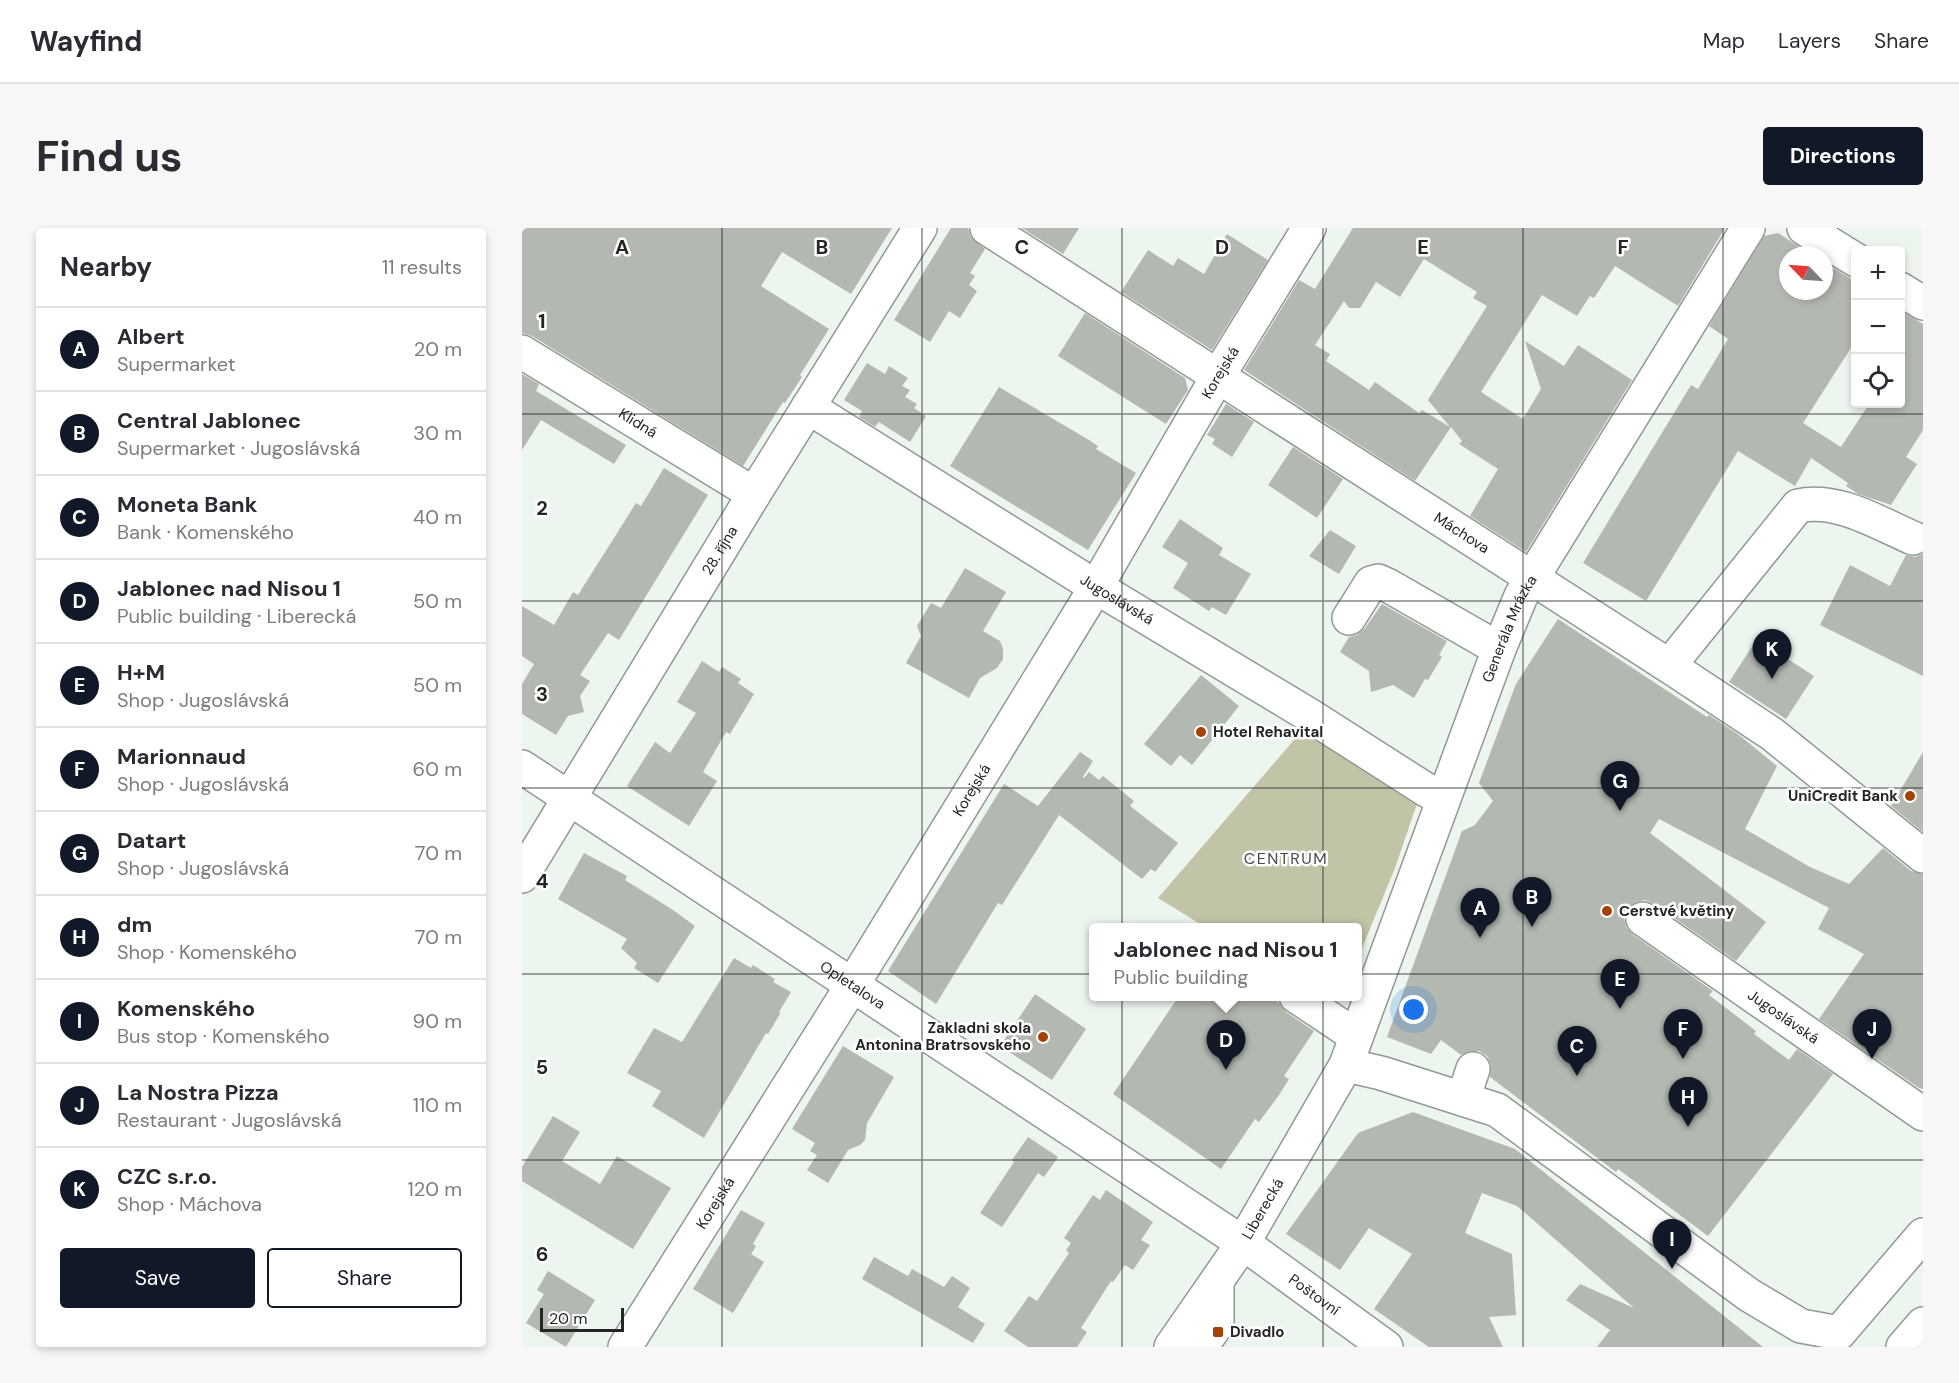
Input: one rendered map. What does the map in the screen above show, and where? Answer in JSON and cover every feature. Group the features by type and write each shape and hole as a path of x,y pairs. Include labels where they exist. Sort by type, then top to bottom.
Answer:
{"street":[{"name":"28. října","path":"522,876 754,494 920,228"},
{"name":"Máchova","path":"987,228 1772,734 1923,856"},
{"name":"Korejská","path":"625,1347 853,984 1096,587 1218,376 1309,228"},
{"name":"Generála Mrázka","path":"1351,1050 1499,649 1521,596 1748,228"},
{"path":"1804,228 1851,257"},
{"path":"1905,292 1923,303"},
{"name":"Klidná","path":"522,352 754,494"},
{"name":"Jugoslávská","path":"808,407 1096,587 1309,715 1428,791"},
{"path":"1669,666 1798,506 1812,503 1828,504 1913,538"},
{"path":"1349,618 1371,583 1378,581 1499,649"},
{"name":"Opletalova","path":"522,768 1244,1243"},
{"name":"Jugoslávská","path":"1643,919 1923,1114"},
{"path":"1301,1001 1351,1050 1380,1073 1468,1084 1497,1110 1749,1295 1801,1326 1837,1340 1923,1235"},
{"name":"Liberecká","path":"1172,1347 1244,1243 1351,1050"},
{"name":"Poštovní","path":"1244,1243 1386,1347"},
{"path":"1201,1347 1217,1324 1217,1281"},
{"path":"1903,1347 1923,1324"}],"green space":[{"path":"1306,726 1419,798 1395,868 1362,948 1362,923 1199,923 1158,898"}],"building":[{"path":"522,228 892,228 851,294 782,252 761,286 829,329 800,375 802,377 785,403 783,402 743,466 532,336 522,333"},
{"path":"951,228 968,228 971,237 985,249 970,273 975,276 969,285 977,291 960,318 949,311 930,342 894,320"},
{"path":"1022,228 1079,228 1063,254"},
{"path":"1353,228 1725,228 1678,306 1615,266 1594,298 1590,296 1577,316 1542,295 1481,392 1523,419 1541,389 1525,341 1564,366 1578,345 1632,380 1526,552 1470,516 1498,469 1459,444 1462,441 1451,427 1415,481 1244,370 1299,280 1315,289","holes":["1424,259 1477,292 1473,298 1487,306 1428,400 1450,427 1422,410 1419,413 1375,382 1369,390 1326,361 1330,354 1315,345 1344,301 1349,308 1360,308 1376,282 1400,297"]},
{"path":"1778,233 1798,246 1779,246 1779,300 1833,300 1833,268 1851,279 1851,348 1803,423 1841,447 1866,408 1905,408 1905,314 1923,324 1923,430 1906,457 1917,464 1891,505 1858,494 1846,486 1848,483 1811,458 1795,486 1738,451 1646,601 1583,563 1691,385 1698,389 1728,339 1709,326 1764,236"},
{"path":"1227,234 1268,260 1212,350 1121,292 1148,250 1173,266 1178,258 1204,274"},
{"path":"1085,313 1185,378 1188,390 1166,424 1058,356"},
{"path":"867,363 885,374 889,366 908,378 902,386 910,390 905,397 917,404 914,408 926,416 910,442 879,422 875,427 859,417 862,411 844,400"},
{"path":"522,374 539,384 536,391 626,445 614,464 541,420 522,450"},
{"path":"999,387 1089,440 1098,446 1096,449 1136,473 1088,550 950,466"},
{"path":"1226,404 1254,422 1232,457 1212,444 1215,439 1207,435"},
{"path":"1293,447 1343,479 1317,518 1268,485"},
{"path":"664,468 708,495 619,640 608,633 580,675 590,681 580,696 584,712 568,716 556,735 522,714 522,684 534,664 522,656 522,606 554,625 573,592 578,595 636,503 641,506"},
{"path":"1180,519 1223,548 1219,555 1251,574 1226,615 1212,607 1209,611 1173,588 1188,563 1162,547"},
{"path":"1330,530 1356,546 1339,574 1309,556"},
{"path":"1923,554 1923,676 1820,625 1850,565 1890,586 1906,555 1915,557"},
{"path":"965,568 1006,592 983,631 1000,641 1003,659 997,668 980,678 969,698 906,663 921,636 917,626 931,603 941,608"},
{"path":"1382,604 1447,641 1439,655 1442,657 1414,698 1393,685 1371,692 1369,671 1340,652 1349,637 1357,635 1365,628"},
{"path":"1558,619 1707,717 1709,715 1739,735 1777,766 1745,829 1810,867 1849,884 1883,848 1911,871 1923,874 1923,1089 1819,1019 1864,954 1818,929 1829,908 1659,819 1650,833 1766,922 1736,961 1645,900 1636,902 1628,908 1624,917 1626,927 1632,934 1713,991 1709,995 1756,1031 1754,1034 1789,1060 1797,1049 1833,1074 1708,1236 1618,1169 1616,1172 1490,1077 1491,1065 1487,1056 1479,1051 1470,1051 1461,1055 1441,1040 1431,1054 1387,1037 1462,831 1475,825 1493,801 1479,783 1516,684"},
{"path":"1757,639 1814,676 1786,719 1729,682"},
{"path":"702,661 719,672 722,667 741,679 738,683 754,694 730,734 726,732 703,772 717,781 689,826 627,786 655,742 670,753 696,713 677,702"},
{"path":"1201,675 1239,706 1192,765 1180,755 1171,766 1144,744"},
{"path":"1080,752 1093,761 1084,778 1089,772 1099,780 1103,776 1134,801 1130,806 1178,843 1155,872 1151,869 1142,879 1059,815 1002,905 998,903 936,1004 888,971 1004,784 1038,806"},
{"name":"UniCredit Bank","path":"1923,752 1923,832 1891,806"},
{"path":"584,853 627,876 625,880 695,926 658,983 634,968 637,963 621,948 627,939 558,899"},
{"path":"734,958 751,968 753,965 775,979 773,982 791,992 780,1014 768,1034 766,1033 704,1138 652,1106 661,1091 627,1073 654,1028 682,1042"},
{"name":"Zakladni skola Antonina Bratrsovskeho","path":"1035,994 1086,1029 1052,1080 1000,1046"},
{"path":"1176,1001 1276,1001 1286,1012 1314,1031 1284,1076 1289,1079 1279,1095 1259,1122 1255,1119 1221,1169 1113,1094"},
{"path":"843,1046 894,1077 867,1123 865,1140 848,1150 828,1183 807,1170 817,1155 810,1151 815,1143 792,1129"},
{"path":"1413,1112 1515,1149 1763,1347 1597,1347 1610,1330 1566,1300 1580,1284 1634,1308 1517,1206 1482,1193 1465,1233 1512,1254 1516,1315 1489,1317 1503,1347 1429,1347 1374,1309 1412,1254 1369,1228 1340,1270 1286,1234 1358,1133"},
{"path":"553,1116 580,1132 562,1161 600,1184 617,1156 671,1188 633,1249 522,1181 522,1167"},
{"path":"1028,1137 1058,1157 1044,1177 1038,1173 1002,1227 980,1213"},
{"path":"1106,1190 1153,1222 1141,1240 1150,1245 1133,1270 1125,1265 1113,1282 1111,1281 1081,1328 1087,1332 1077,1347 1028,1347 1004,1331 1029,1296 1037,1301 1069,1253 1066,1250 1071,1243 1064,1238 1093,1195 1100,1200"},
{"path":"741,1210 765,1223 753,1244 756,1246 751,1254 764,1262 733,1313 693,1289"},
{"path":"874,1257 908,1276 912,1269 944,1287 952,1276 970,1288 958,1307 985,1324 973,1343 862,1279"},
{"path":"548,1271 595,1300 566,1347 526,1323 544,1294 537,1290"}],"place":[{"name":"CZC s.r.o.","path":"1772,679"},
{"name":"Hotel Rehavital","path":"1201,732"},
{"name":"UniCredit Bank","path":"1910,796"},
{"name":"Datart","path":"1620,811"},
{"name":"Сerstvé květiny","path":"1607,911"},
{"name":"Central Jablonec","path":"1532,927"},
{"name":"Albert","path":"1480,938"},
{"name":"H+M","path":"1620,1009"},
{"name":"Zakladni skola Antonina Bratrsovskeho","path":"1043,1037"},
{"name":"Marionnaud","path":"1683,1059"},
{"name":"La Nostra Pizza","path":"1872,1059"},
{"name":"Jablonec nad Nisou 1","path":"1226,1070"},
{"name":"Moneta Bank","path":"1577,1076"},
{"name":"dm","path":"1688,1127"},
{"name":"Komenského","path":"1672,1269"},
{"name":"Divadlo","path":"1218,1332"}],"district":[{"name":"CENTRUM","path":"1286,858"}]}
